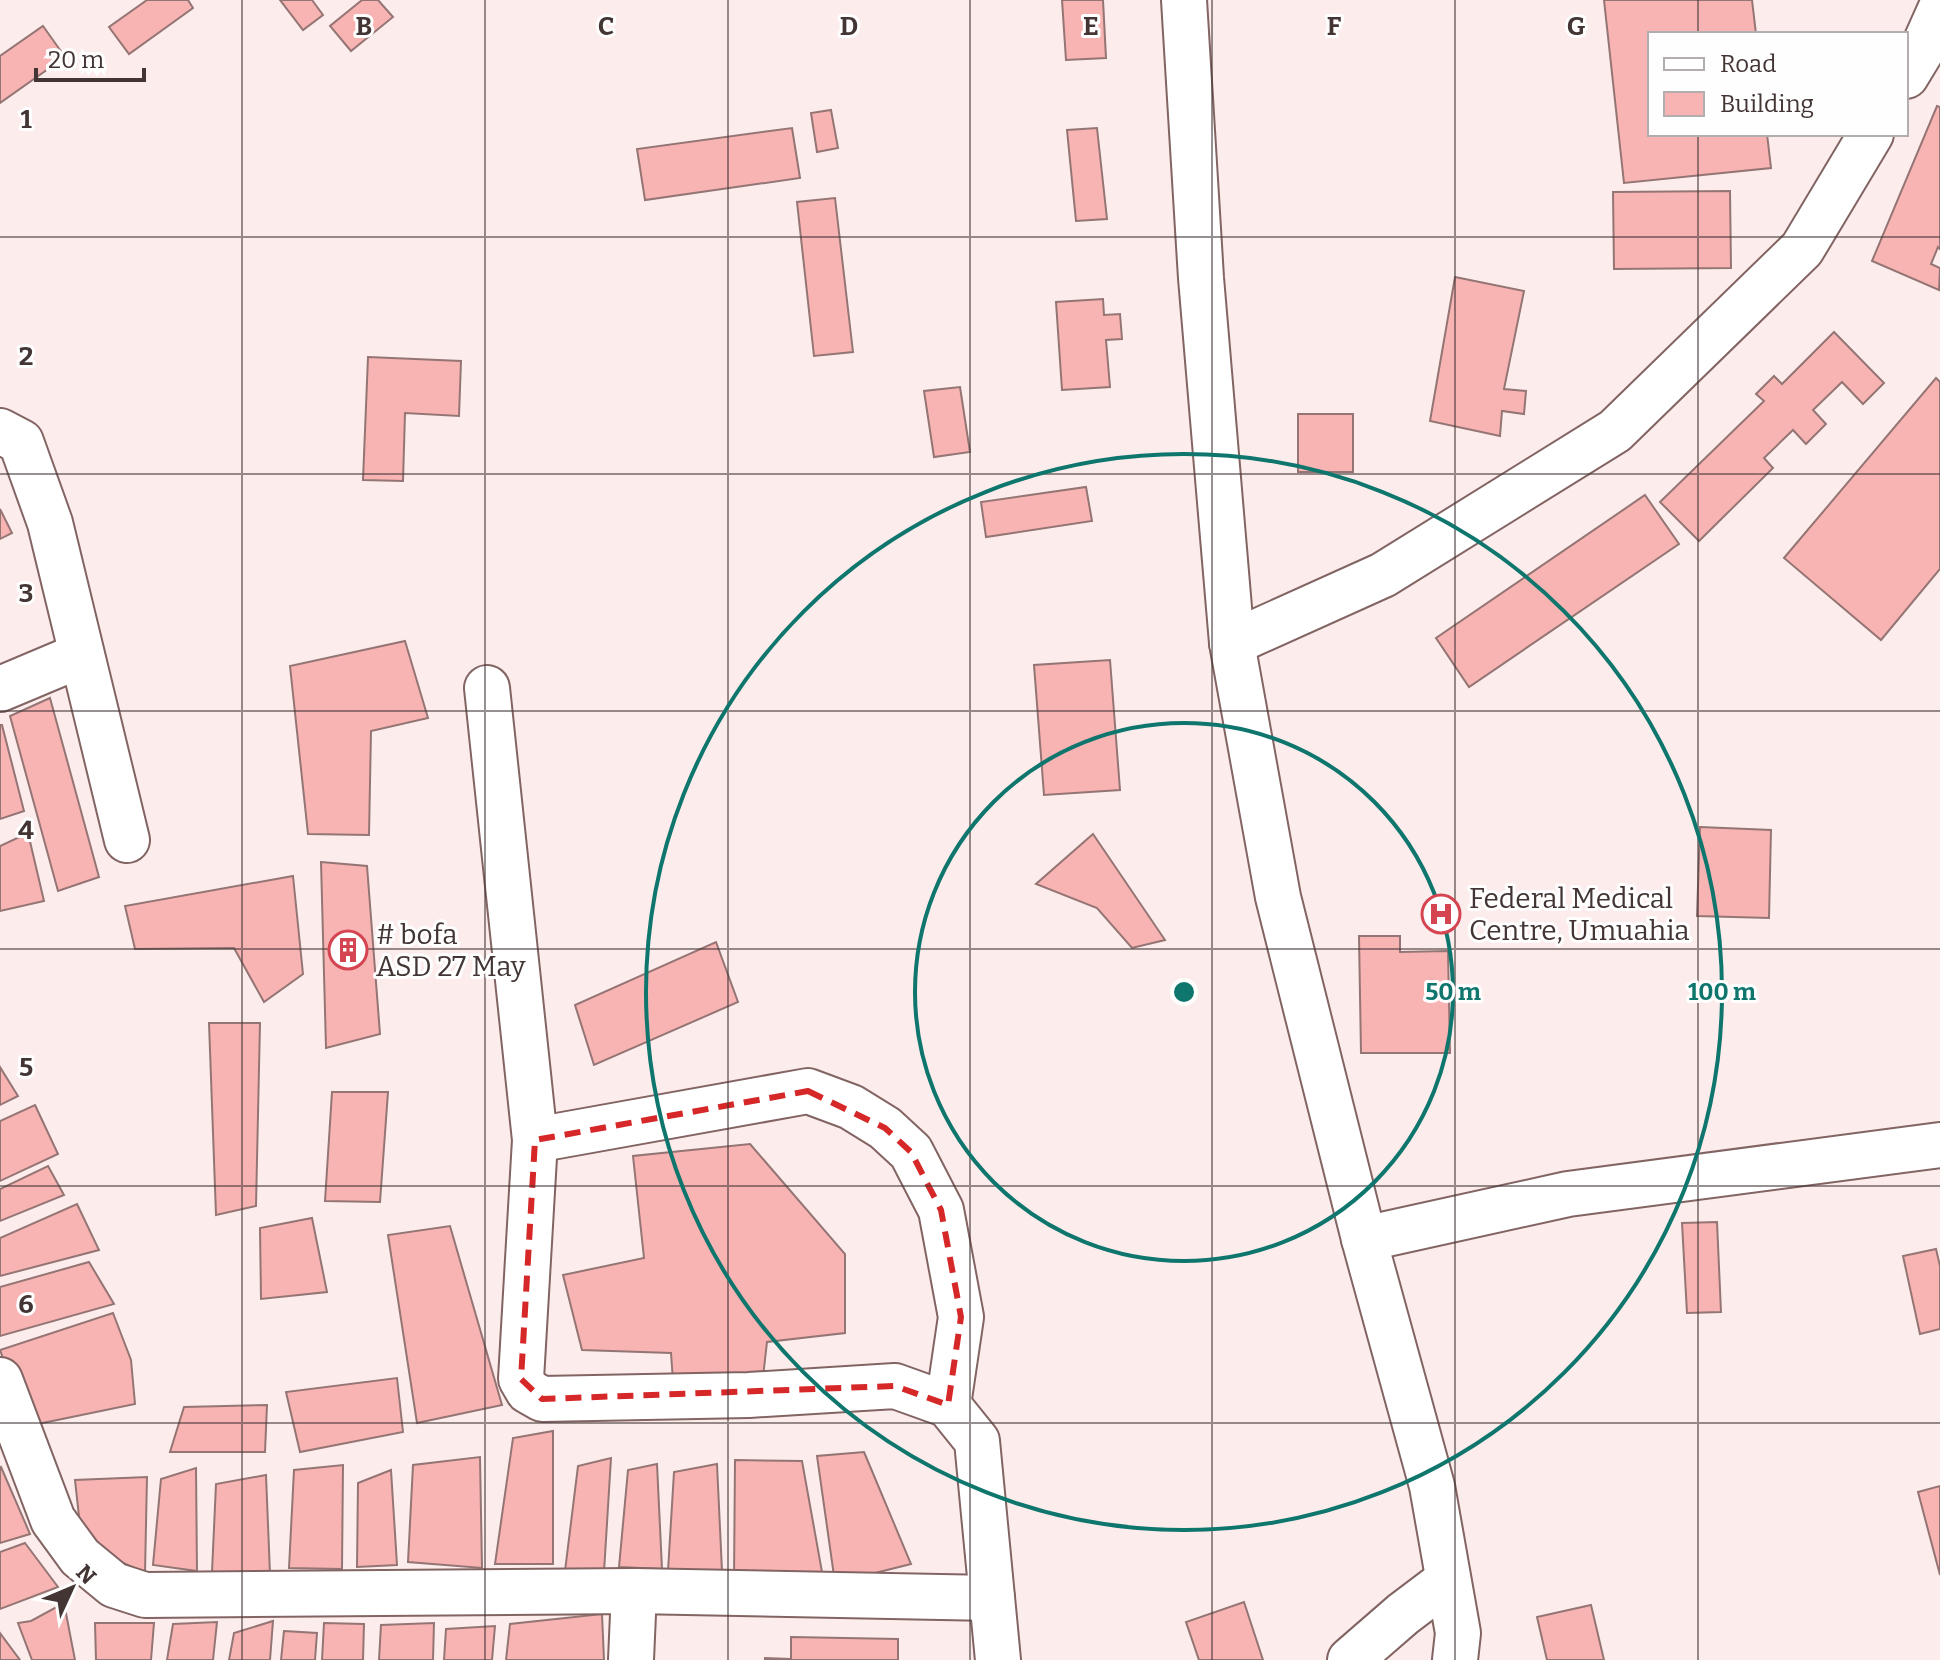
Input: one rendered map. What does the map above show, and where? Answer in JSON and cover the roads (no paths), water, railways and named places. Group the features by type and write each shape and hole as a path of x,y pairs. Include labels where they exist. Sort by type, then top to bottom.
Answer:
{"street":[{"path":"1184,0 1201,278 1232,643 1278,897 1364,1239 1432,1486 1458,1633 1455,1660"},
{"path":"1908,73 1940,10"},
{"path":"1232,643 1383,575 1615,431 1802,249 1870,136"},
{"path":"0,431 21,442 50,523 127,840"},
{"path":"0,689 81,655"},
{"path":"487,688 535,1140 521,1379 528,1391 542,1399 749,1395 895,1386 948,1405 977,1441 998,1660"},
{"path":"535,1140 808,1091 851,1107 885,1128 911,1152 941,1210 961,1317 948,1405"},
{"path":"1364,1239 1568,1194 1940,1145"},
{"path":"0,1380 53,1520 80,1557 114,1585 145,1595 634,1591 992,1598"},
{"path":"1350,1660 1448,1580"},
{"path":"631,1660 634,1591"}],"place":[{"name":"Federal Medical Centre, Umuahia","path":"1441,914"},
{"name":"# bofa ASD 27 May","path":"348,950"}]}
